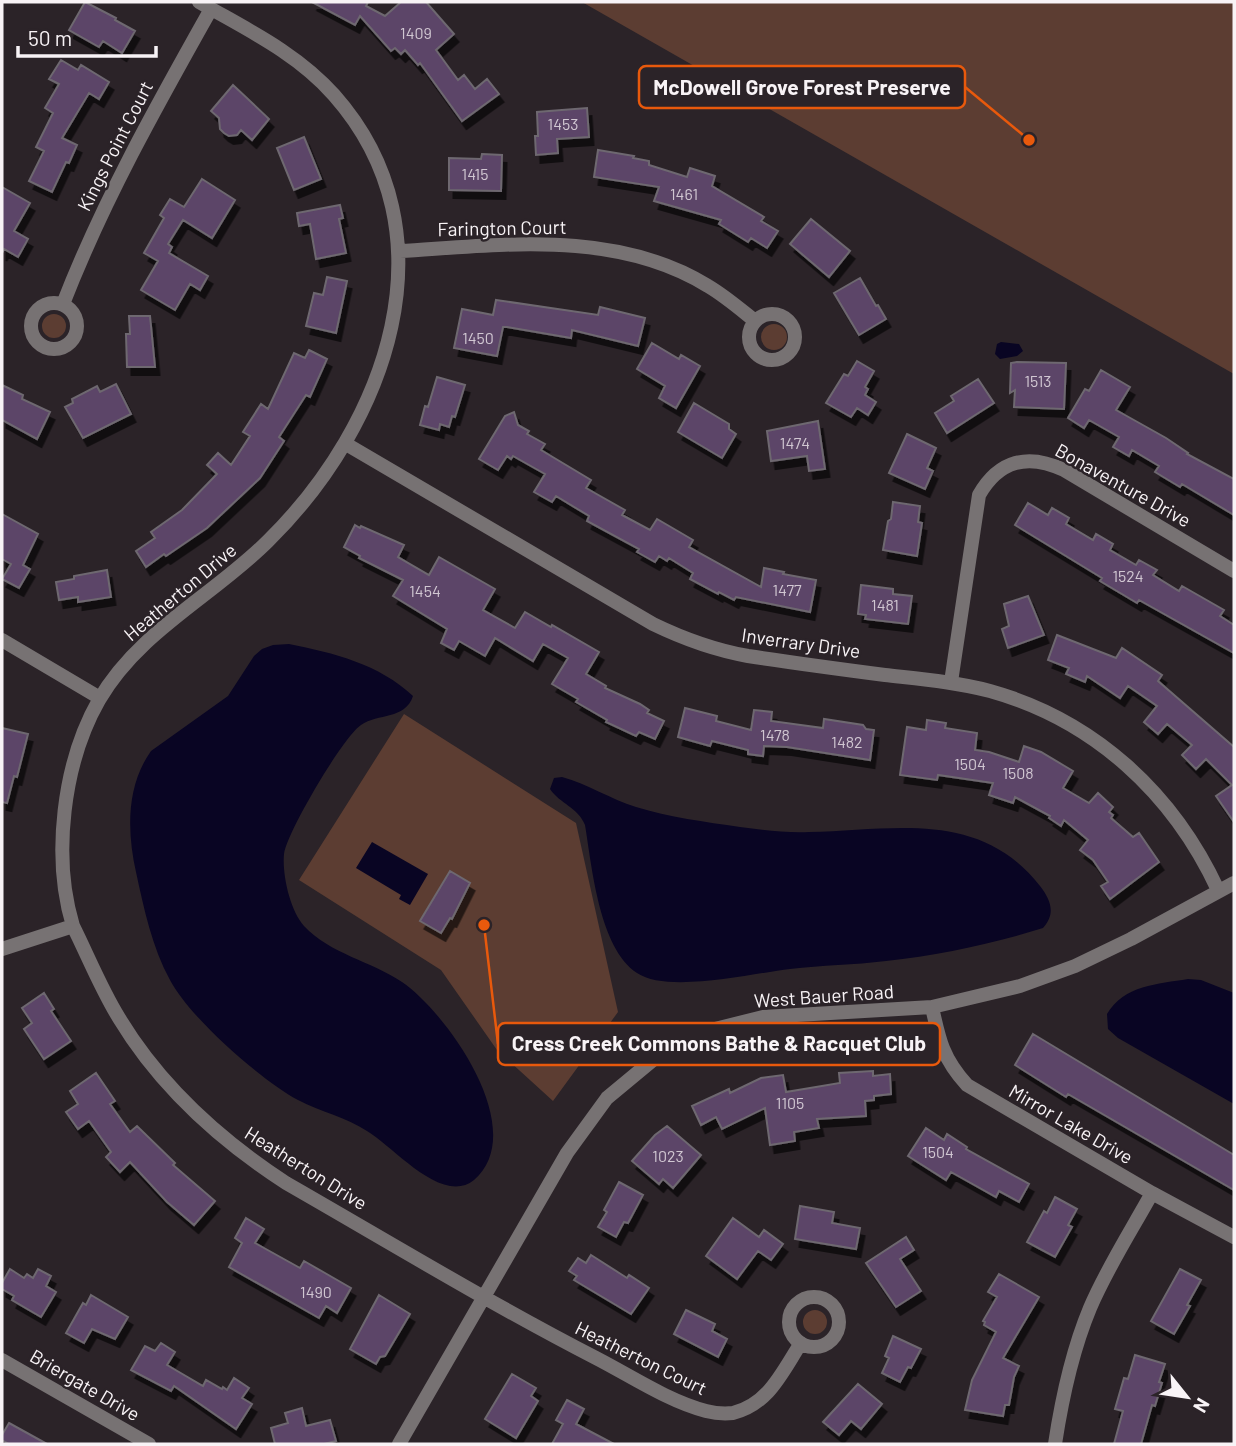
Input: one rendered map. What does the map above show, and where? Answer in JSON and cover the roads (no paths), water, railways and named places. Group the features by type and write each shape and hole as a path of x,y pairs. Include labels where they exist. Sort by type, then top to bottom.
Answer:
{"street":[{"name":"Heatherton Drive","path":"205,5 306,67 349,112 378,162 392,202 400,251 397,305 388,344 363,411 346,444 317,485 280,529 238,570 150,638 131,657 100,698 90,718 71,774 63,817 62,850 68,912 118,1016 136,1044 170,1086 218,1133 286,1183 485,1297"},
{"name":"Kings Point Court","path":"63,304 107,201 205,5"},
{"name":"Farington Court","path":"400,251 531,244 609,250 670,268 706,284 755,321"},
{"name":"Inverrary Drive","path":"346,444 653,624 684,639 748,656 951,682 990,691 1034,706 1074,726 1105,746 1134,771 1166,805 1206,865 1218,890"},
{"name":"Bonaventure Drive","path":"951,682 979,495 985,484 1003,467 1019,461 1048,462 1234,571"},
{"path":"2,640 100,698"},
{"name":"West Bauer Road","path":"399,1444 567,1153 607,1098 654,1059 715,1029 763,1017 932,1007 1020,986 1075,966 1234,883"},
{"path":"2,948 73,926"},
{"name":"Mirror Lake Drive","path":"932,1007 945,1057 967,1085 1152,1193 1234,1237"},
{"path":"1055,1444 1077,1343 1091,1306 1152,1193"},
{"name":"Heatherton Court","path":"485,1297 663,1393 714,1412 732,1413 762,1399 771,1391 801,1343"},
{"name":"Briergate Drive","path":"2,1360 149,1444"}],"place":[{"name":"McDowell Grove Forest Preserve","path":"1029,140"},
{"name":"Cress Creek Commons Bathe & Racquet Club","path":"484,925"}]}
